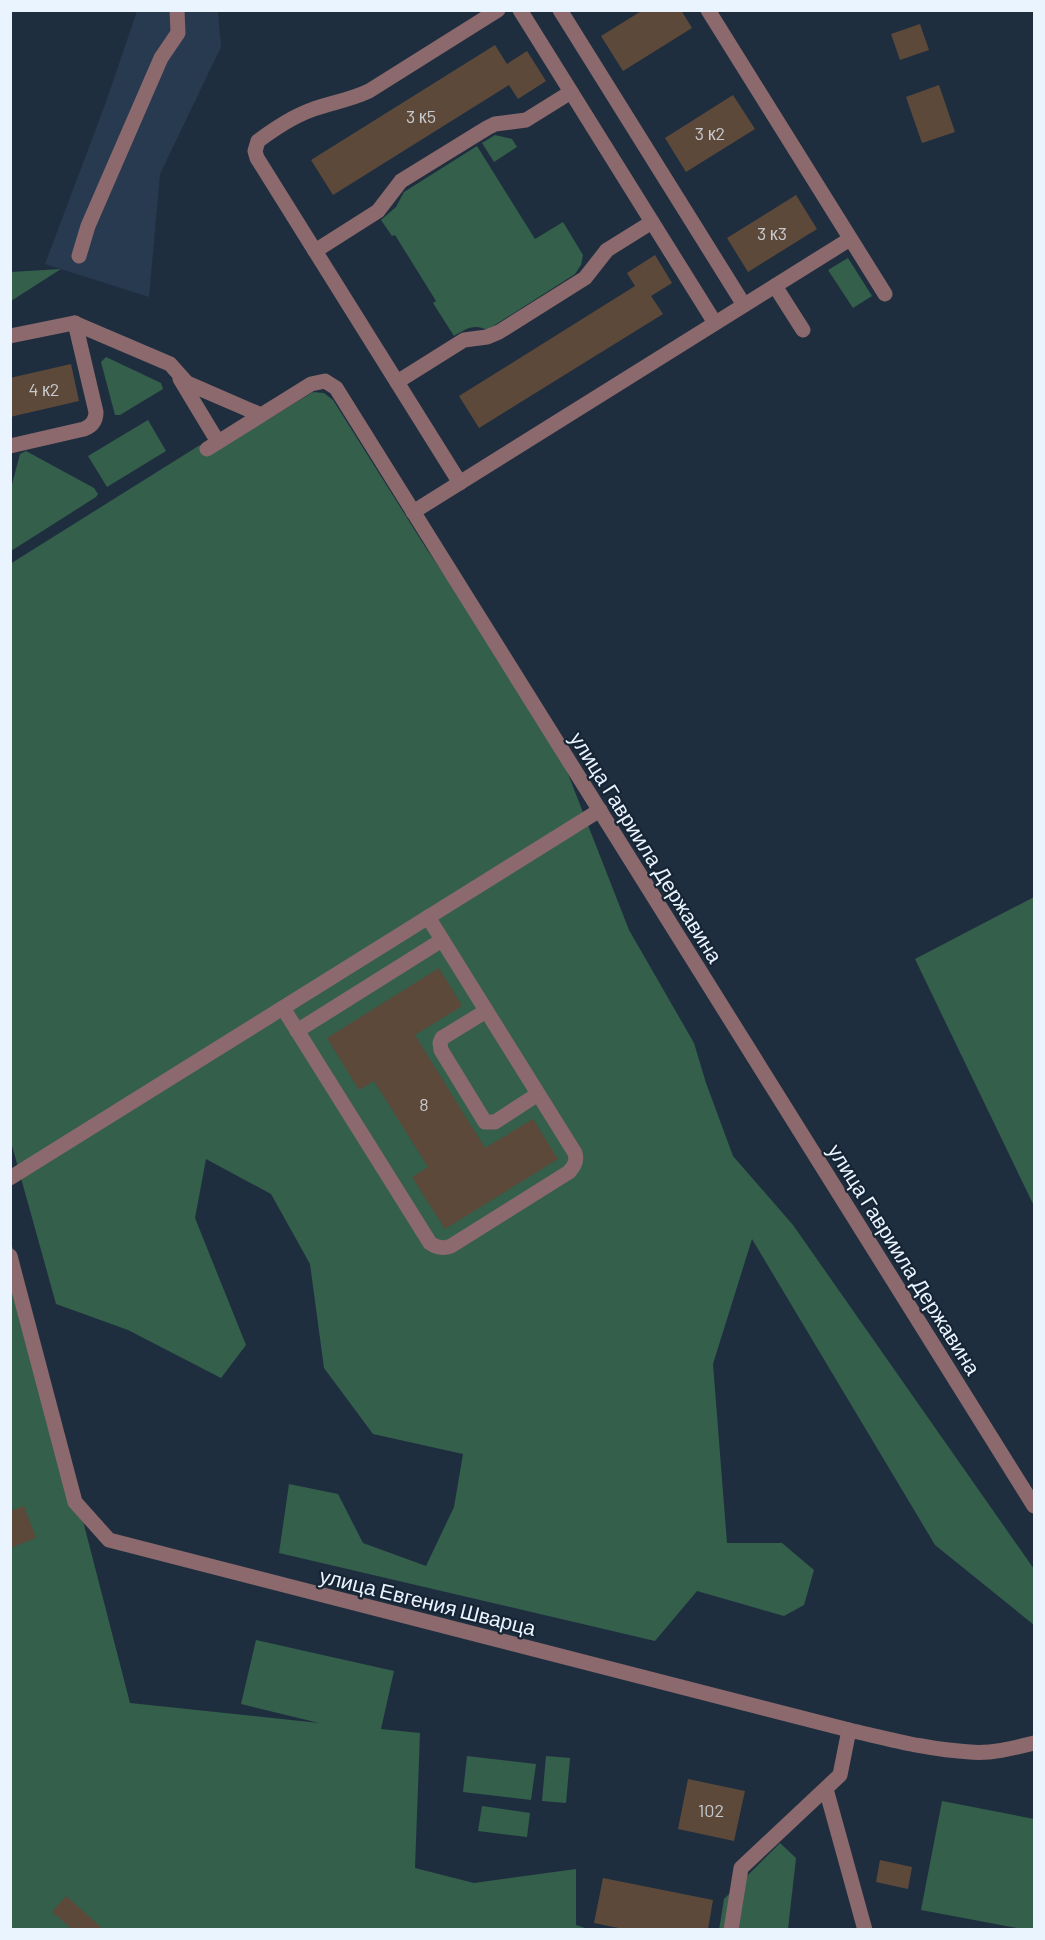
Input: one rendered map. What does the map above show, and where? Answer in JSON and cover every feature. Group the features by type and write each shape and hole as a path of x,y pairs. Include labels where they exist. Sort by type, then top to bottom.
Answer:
{"street":[{"path":"79,256 88,226 161,58 178,33 177,10"},
{"path":"460,483 257,158 255,151 258,141 300,115 353,98 369,90 498,10"},
{"path":"520,10 716,323"},
{"path":"708,10 885,294"},
{"path":"566,13 744,305"},
{"path":"315,251 378,211 401,181 487,128 495,124 526,120 571,92"},
{"path":"397,382 461,342 495,334 559,295 587,277 607,250 652,222"},
{"path":"413,512 850,239"},
{"path":"775,286 803,330"},
{"path":"10,336 68,322 75,323 170,364 179,376 212,445 261,415"},
{"path":"10,446 84,429 90,426 95,419 96,412 75,323"},
{"path":"179,376 187,383 261,415"},
{"name":"улица Гавриила Державина","path":"261,415 319,381 330,383 336,388 1035,1506"},
{"path":"10,1178 600,810"},
{"path":"283,1008 430,1243 436,1247 451,1246 569,1172 575,1166 574,1153 428,917"},
{"path":"297,1031 442,940"},
{"path":"486,1011 442,1038 440,1043 441,1050 486,1122 495,1122 538,1094"},
{"name":"улица Евгения Шварца","path":"10,1256 75,1502 109,1540 849,1730 916,1745 972,1753 1010,1749 1035,1743"},
{"path":"731,1929 741,1868 840,1775 849,1730"},
{"path":"826,1789 865,1929"}],"shaded area":[{"path":"137,11 218,11 221,47 160,174 149,297 45,264 106,102"}],"green space":[{"path":"495,135 512,139 517,147 494,162 482,143"},
{"path":"477,146 535,239 563,222 583,255 581,265 575,274 487,330 474,327 454,336 433,303 436,301 395,235 392,236 381,220 396,207 404,192"},
{"path":"848,258 872,296 853,308 828,270"},
{"path":"61,269 11,301 11,272"},
{"path":"106,357 161,383 163,389 120,415 115,415 101,362"},
{"path":"313,392 324,393 333,400 426,548 552,733 629,930 694,1043 733,1156 793,1225 1034,1569 1034,1625 935,1545 752,1239 713,1364 727,1543 782,1543 814,1570 804,1605 784,1616 697,1591 655,1641 279,1553 289,1484 338,1494 363,1543 426,1566 454,1507 463,1454 373,1434 324,1368 310,1264 271,1194 206,1159 195,1218 246,1345 221,1378 128,1330 56,1304 11,1142 10,564 200,445 208,456"},
{"path":"148,420 166,451 107,487 88,456"},
{"path":"26,451 94,488 98,494 11,551 11,488 20,454"},
{"path":"1034,897 1034,1206 915,959"},
{"path":"10,1238 130,1703 319,1723 241,1704 256,1640 394,1671 381,1729 420,1733 415,1868 474,1883 576,1869 576,1925 588,1929 11,1929"},
{"path":"467,1756 536,1764 531,1800 463,1792"},
{"path":"546,1756 570,1758 566,1803 542,1801"},
{"path":"942,1801 1034,1819 1034,1929 1022,1929 921,1910"},
{"path":"482,1806 530,1813 527,1837 478,1831"},
{"path":"780,1843 796,1858 788,1929 719,1930 724,1899"}],"building":[{"path":"643,10 681,10 692,28 623,71 601,36"},
{"path":"920,24 929,50 900,60 891,34"},
{"path":"495,45 507,64 527,51 546,81 518,99 509,85 333,195 311,160"},
{"path":"939,85 955,132 922,143 906,97"},
{"path":"733,95 755,129 686,172 665,138"},
{"path":"796,195 817,229 748,272 727,238"},
{"path":"655,255 672,283 651,296 663,314 479,428 459,396 635,286 627,273"},
{"path":"71,364 79,401 10,417 10,378"},
{"path":"439,968 462,1006 415,1035 485,1148 533,1119 558,1159 445,1229 412,1177 428,1167 374,1081 359,1090 327,1038"},
{"path":"24,1506 36,1538 10,1548 10,1511"},
{"path":"688,1779 745,1791 734,1841 678,1829"},
{"path":"880,1860 912,1867 908,1889 876,1882"},
{"path":"603,1878 713,1900 708,1929 623,1929 594,1923"},
{"path":"66,1896 103,1929 72,1929 52,1912"}]}
